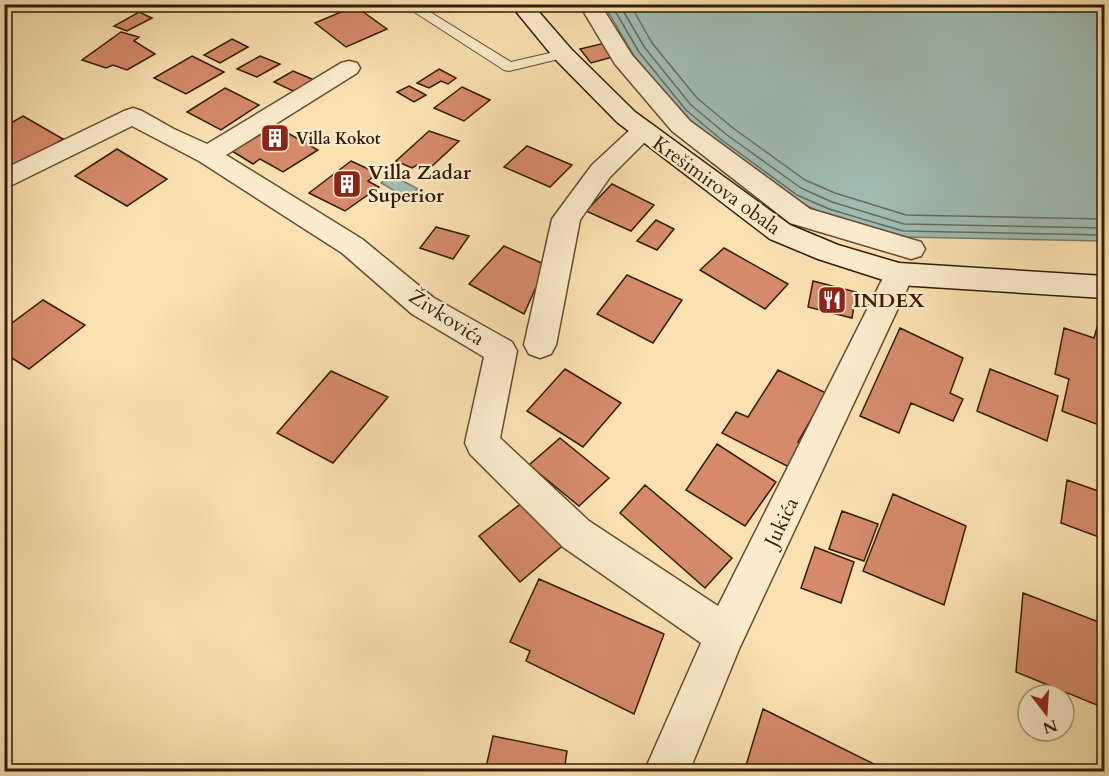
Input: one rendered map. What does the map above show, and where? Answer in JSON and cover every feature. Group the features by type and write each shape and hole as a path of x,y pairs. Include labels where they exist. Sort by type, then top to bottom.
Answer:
{"street":[{"name":"Krešimirova obala","path":"520,4 563,54 643,132 780,232 828,252 905,262 924,277 1104,287"},
{"path":"589,4 623,59 681,126 800,216 905,262"},
{"path":"208,155 349,68"},
{"name":"Živkovića","path":"4,180 133,116 165,135 208,155 352,246 423,306 501,351 482,444 576,534 725,635"},
{"path":"540,345 566,219 601,171 643,132"},
{"name":"Jukića","path":"666,771 725,635 905,262"}],"lane":[{"path":"408,4 509,67 563,54"}],"water":[{"path":"604,5 1104,5 1104,241 902,237 827,215 794,200 681,114 634,56"},
{"path":"392,175 418,189 405,197 381,183"}],"building":[{"path":"355,6 387,29 346,47 315,23"},
{"path":"139,12 152,18 127,31 114,26"},
{"path":"121,32 139,37 134,41 155,54 127,70 113,65 106,68 82,60"},
{"path":"232,39 248,47 220,63 204,55"},
{"path":"605,43 616,56 591,63 580,49"},
{"path":"192,56 224,72 186,94 154,78"},
{"path":"260,56 280,64 257,77 237,69"},
{"path":"439,69 456,78 448,84 441,81 429,88 417,83"},
{"path":"293,71 314,80 295,92 274,82"},
{"path":"409,86 426,95 414,102 397,92"},
{"path":"462,87 490,100 464,121 434,108"},
{"path":"225,88 259,105 221,130 187,112"},
{"path":"23,116 63,139 18,167 4,159 4,127"},
{"name":"Villa Kokot","path":"275,126 318,150 283,172 260,159 253,164 232,151"},
{"path":"429,131 459,141 429,169 417,165 412,168 396,161"},
{"path":"527,146 572,165 550,187 504,167"},
{"path":"117,149 167,179 127,206 75,176"},
{"name":"Villa Zadar Superior","path":"351,161 377,173 368,181 379,187 345,211 309,193"},
{"path":"612,184 654,205 631,231 586,211"},
{"path":"656,220 674,229 657,250 637,241"},
{"path":"436,227 469,236 453,259 420,248"},
{"path":"504,246 546,265 524,314 469,284"},
{"path":"724,248 788,284 765,309 700,270"},
{"path":"627,275 682,300 653,343 597,314"},
{"name":"INDEX","path":"813,281 856,292 852,318 808,307"},
{"path":"43,300 85,325 29,369 4,353 4,329"},
{"path":"1098,324 1104,326 1104,427 1062,411 1069,379 1055,374 1064,328 1094,338"},
{"path":"900,328 963,358 950,393 963,399 953,421 911,403 899,433 860,416"},
{"path":"565,369 621,403 583,447 527,411"},
{"path":"990,369 1058,396 1047,441 977,411"},
{"path":"778,370 826,393 798,442 807,448 793,469 722,433 736,412 748,417"},
{"path":"331,371 388,397 333,463 277,433"},
{"path":"560,438 609,478 579,506 529,465"},
{"path":"717,444 776,482 745,526 686,490"},
{"path":"1067,480 1104,493 1104,539 1061,523"},
{"path":"645,485 732,558 705,588 620,513"},
{"path":"893,494 966,526 944,605 863,571"},
{"path":"527,499 567,542 520,582 479,536"},
{"path":"842,511 878,524 864,561 829,549"},
{"path":"815,547 854,562 841,603 801,588"},
{"path":"539,579 664,634 634,714 526,661 530,651 510,642"},
{"path":"1023,593 1104,624 1104,708 1076,697 1076,683 1043,683 1016,672"},
{"path":"763,709 890,772 744,772"},
{"path":"493,736 567,751 564,772 485,772"}],"place":[{"name":"Villa Kokot","path":"275,138"},
{"name":"Villa Zadar Superior","path":"347,184"},
{"name":"INDEX","path":"832,300"}]}
